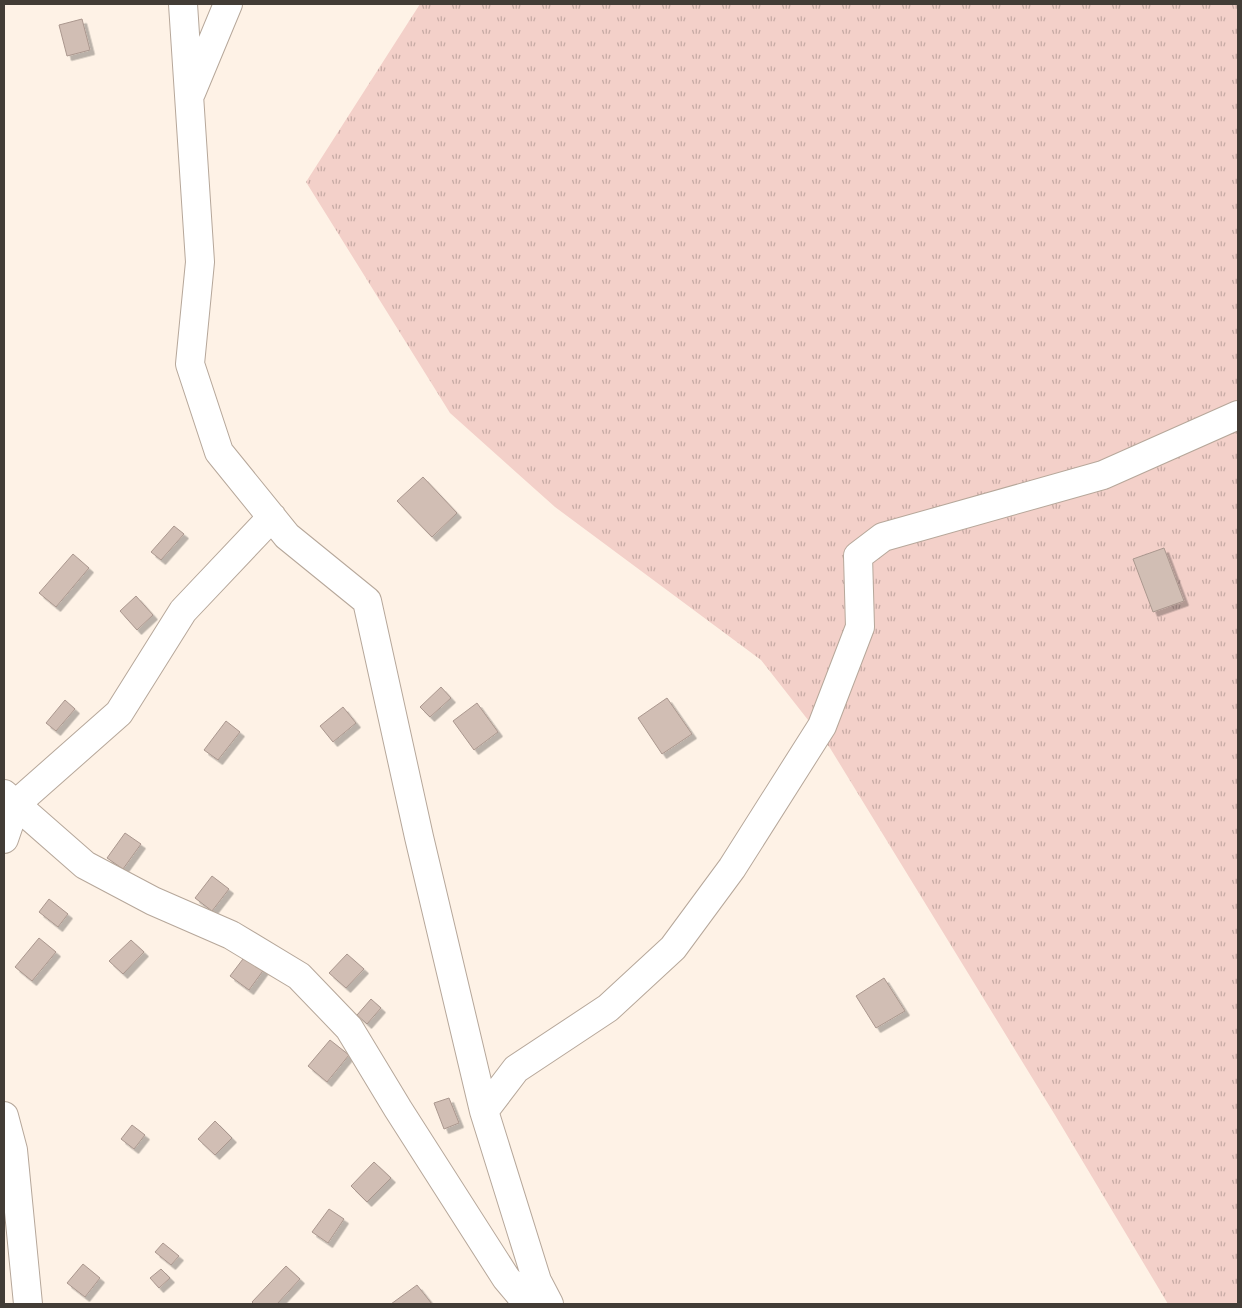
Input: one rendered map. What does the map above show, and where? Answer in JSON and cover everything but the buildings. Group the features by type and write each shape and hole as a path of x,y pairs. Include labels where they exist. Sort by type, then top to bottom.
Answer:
{"street":[{"path":"183,4 200,262 190,364 219,452 287,536 367,601 419,838 484,1111 537,1282 549,1304"},
{"path":"189,99 228,4"},
{"path":"484,1111 516,1069 608,1008 672,948 732,868 822,726 860,628 858,556 883,537 1103,475 1238,414"},
{"path":"4,839 10,799 119,713 183,611 272,517"},
{"path":"10,799 84,865 153,900 231,935 299,976 349,1028 398,1109 506,1278 528,1304"},
{"path":"4,1116 13,1150 28,1304"}],"green space":[{"path":"420,4 1238,4 1238,1304 1168,1304 1055,1115 830,748 761,660 555,507 450,413 306,182"}]}
